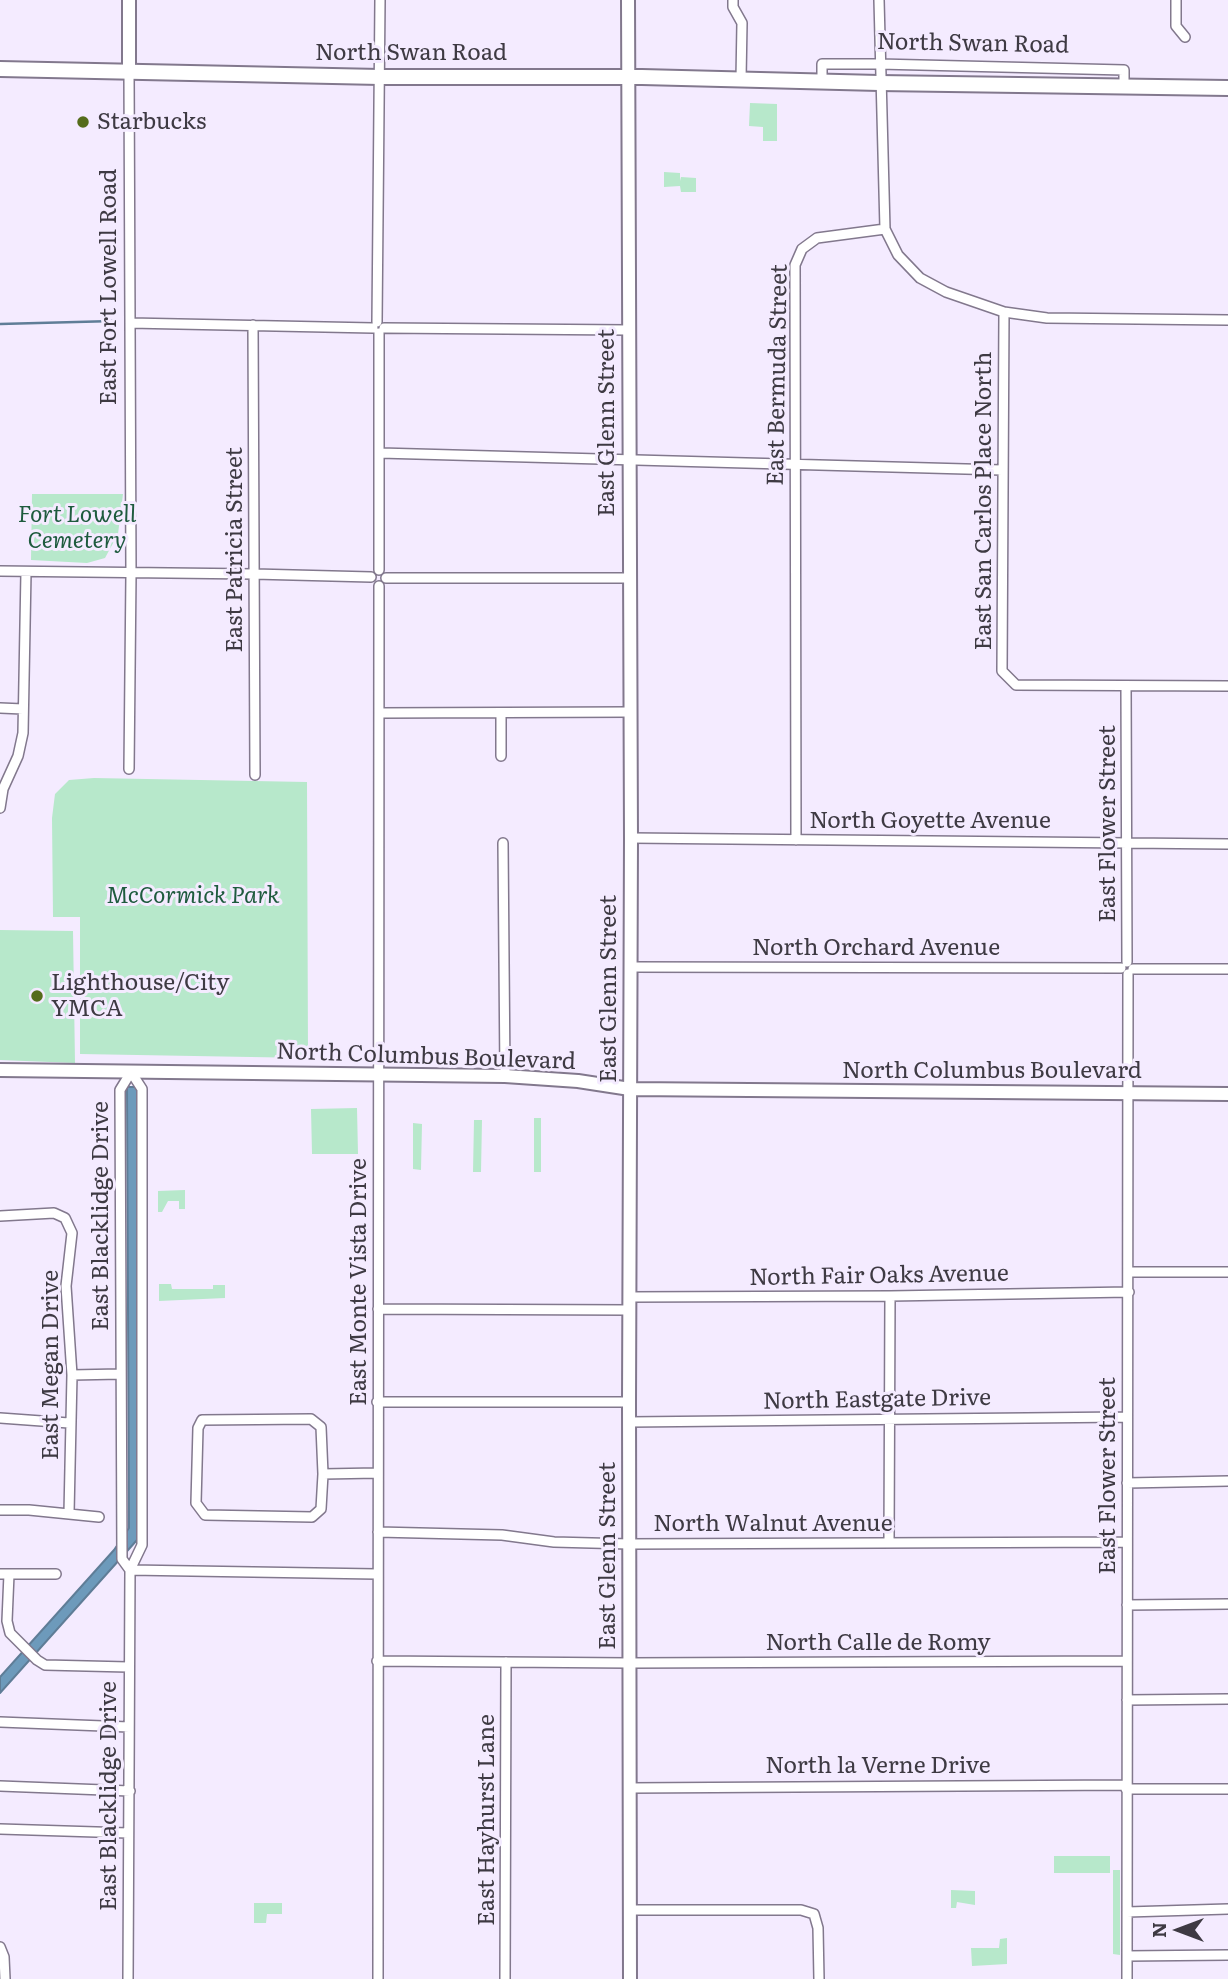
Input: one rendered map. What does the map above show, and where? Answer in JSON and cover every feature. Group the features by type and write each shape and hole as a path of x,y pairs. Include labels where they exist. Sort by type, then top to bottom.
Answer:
{"main road":[{"name":"North Swan Road","path":"0,69 380,77 628,77 1228,88"}],"street":[{"name":"East Fort Lowell Road","path":"129,0 131,573"},
{"path":"380,0 380,453 373,582 629,579"},
{"name":"East Glenn Street","path":"628,0 631,838 630,1979"},
{"path":"733,0 733,7 742,23 741,79"},
{"path":"879,0 885,229 898,255 920,278 946,292 1004,312 1047,318 1228,320"},
{"path":"1176,0 1176,26 1185,37"},
{"name":"North Swan Road","path":"822,81 822,64 879,64 1124,70 1124,86"},
{"name":"East Bermuda Street","path":"796,840 795,265 802,249 817,238 885,229"},
{"name":"East San Carlos Place North","path":"1004,312 1002,671 1016,685 1126,685"},
{"path":"130,323 628,330"},
{"name":"East Patricia Street","path":"254,325 255,775"},
{"path":"380,453 1002,471"},
{"path":"0,571 375,574"},
{"path":"0,808 3,789 21,745 26,572"},
{"path":"129,769 131,573"},
{"name":"East Monte Vista Drive","path":"377,1979 376,1574 383,582"},
{"path":"1126,685 1228,686"},
{"name":"East Flower Street","path":"1126,685 1129,1093 1126,1417 1127,1979"},
{"path":"0,708 23,709"},
{"path":"380,713 630,712"},
{"path":"501,713 501,757"},
{"name":"North Goyette Avenue","path":"631,838 1228,844"},
{"path":"503,843 505,1076"},
{"name":"North Orchard Avenue","path":"630,967 1228,969"},
{"name":"North Columbus Boulevard","path":"0,1070 505,1076 578,1081 630,1089 1228,1094"},
{"name":"East Blacklidge Drive","path":"128,1979 130,1570 142,1545 142,1089 131,1072 121,1090 120,1374 122,1559 130,1570"},
{"name":"East Megan Drive","path":"0,1216 54,1213 65,1218 72,1233 66,1286 72,1375 69,1513"},
{"path":"1128,1272 1228,1272"},
{"name":"North Fair Oaks Avenue","path":"378,1309 1129,1292"},
{"path":"889,1542 890,1296"},
{"path":"72,1375 120,1374"},
{"path":"377,1402 629,1402"},
{"name":"North Eastgate Drive","path":"629,1422 1126,1417"},
{"path":"0,1418 69,1423"},
{"path":"311,1419 321,1427 323,1474 321,1509 312,1517 205,1515 196,1503 198,1428 202,1420 311,1419"},
{"path":"323,1474 377,1473"},
{"path":"1127,1483 1228,1481"},
{"path":"0,1510 99,1517"},
{"name":"North Walnut Avenue","path":"378,1532 502,1535 554,1542 629,1544 1126,1542"},
{"path":"130,1570 376,1574"},
{"path":"56,1574 4,1574 6,1621 10,1633 21,1647 45,1665 128,1667"},
{"path":"1127,1605 1228,1604"},
{"name":"North Calle de Romy","path":"377,1661 1127,1661"},
{"name":"East Hayhurst Lane","path":"505,1979 506,1662"},
{"path":"1127,1700 1228,1699"},
{"path":"0,1722 129,1727"},
{"path":"0,1786 130,1791"},
{"name":"North la Verne Drive","path":"630,1788 1228,1789"},
{"path":"0,1829 128,1833"},
{"path":"1127,1912 1228,1909"},
{"path":"630,1910 817,1912 818,1979"},
{"path":"2,1949 5,1979"},
{"path":"1127,1956 1228,1955"}],"green space":[{"path":"750,103 777,104 777,141 763,141 763,127 749,126"},
{"path":"664,172 680,173 680,181 681,177 696,178 696,192 681,192 680,186 664,187"},
{"name":"Fort Lowell Cemetery","path":"32,494 123,494 118,534 105,558 87,563 31,560"},
{"name":"McCormick Park","path":"94,778 307,782 308,1058 80,1054 80,917 53,917 52,818 55,794 69,780"},
{"name":"Lighthouse/City YMCA","path":"0,930 73,931 75,1063 0,1060"},
{"path":"357,1108 358,1154 312,1154 311,1109"},
{"path":"534,1118 541,1118 541,1172 534,1172"},
{"path":"474,1120 482,1120 481,1172 473,1172"},
{"path":"413,1123 422,1124 421,1170 413,1169"},
{"path":"185,1190 185,1209 179,1209 179,1201 168,1201 162,1212 158,1212 158,1191"},
{"path":"159,1284 171,1284 172,1289 213,1289 213,1285 225,1285 225,1298 159,1301"},
{"path":"1054,1856 1110,1856 1110,1873 1054,1873"},
{"path":"1113,1870 1120,1870 1120,1955 1113,1954"},
{"path":"951,1890 975,1891 975,1905 957,1902 956,1908 951,1908"},
{"path":"254,1903 282,1903 282,1914 267,1914 266,1923 254,1923"},
{"path":"1007,1938 1007,1964 972,1966 971,1948 999,1948 1000,1939"}],"water":[{"path":"127,1087 139,1087 137,1540 0,1693 0,1677 114,1550 129,1528"}],"waterway":[{"path":"0,324 114,321"}],"place":[{"name":"Starbucks","path":"83,122"},
{"name":"Lighthouse/City YMCA","path":"37,996"}]}
